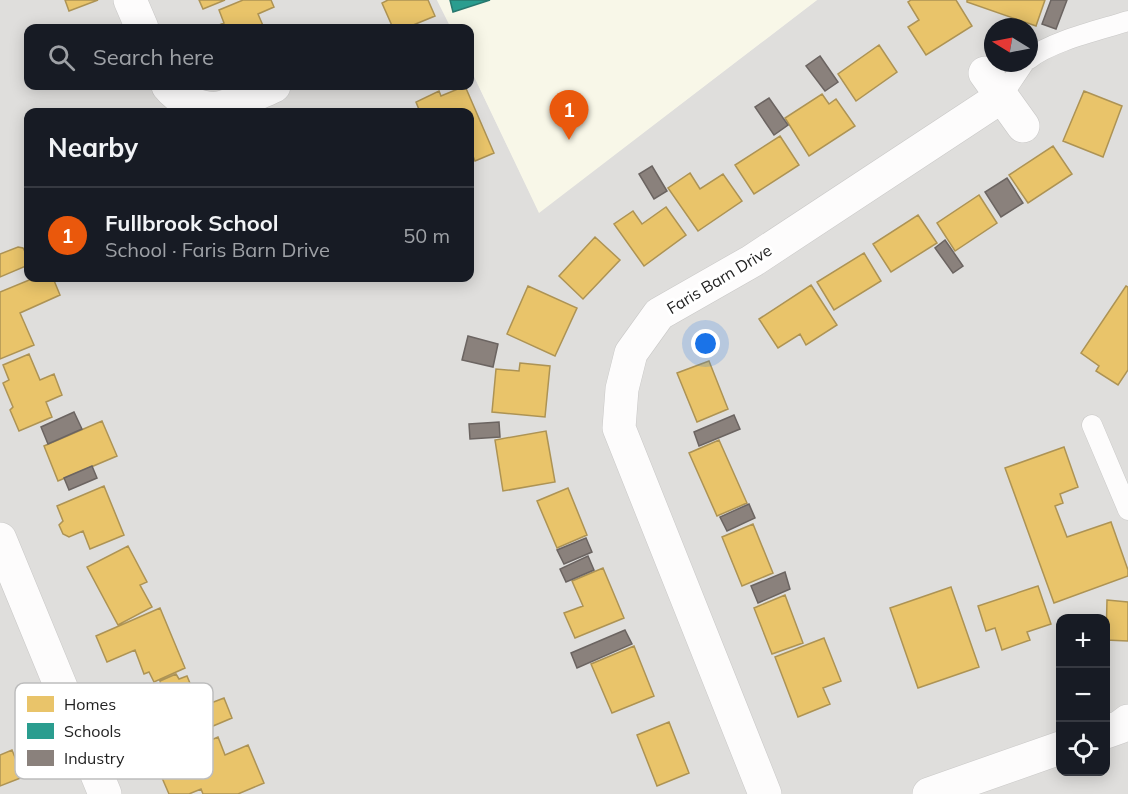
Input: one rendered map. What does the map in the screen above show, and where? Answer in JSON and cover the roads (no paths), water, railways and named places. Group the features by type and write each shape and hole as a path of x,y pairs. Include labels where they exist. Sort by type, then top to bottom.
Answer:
{"street":[{"path":"130,0 140,24"},
{"path":"993,85 1023,126"},
{"name":"Faris Barn Drive","path":"765,794 619,428 622,389 631,353 659,314 752,261 993,85"},
{"path":"171,90 196,105 218,108 266,90"},
{"path":"0,539 59,683"},
{"path":"1110,731 1128,721"},
{"path":"929,794 1056,749"},
{"path":"99,779 105,794"}],"lane":[{"path":"1038,53 1071,39 1128,21"},
{"path":"993,85 1011,72"},
{"path":"1092,424 1128,510"}],"place":[{"name":"Fullbrook School","path":"569,140"}]}
